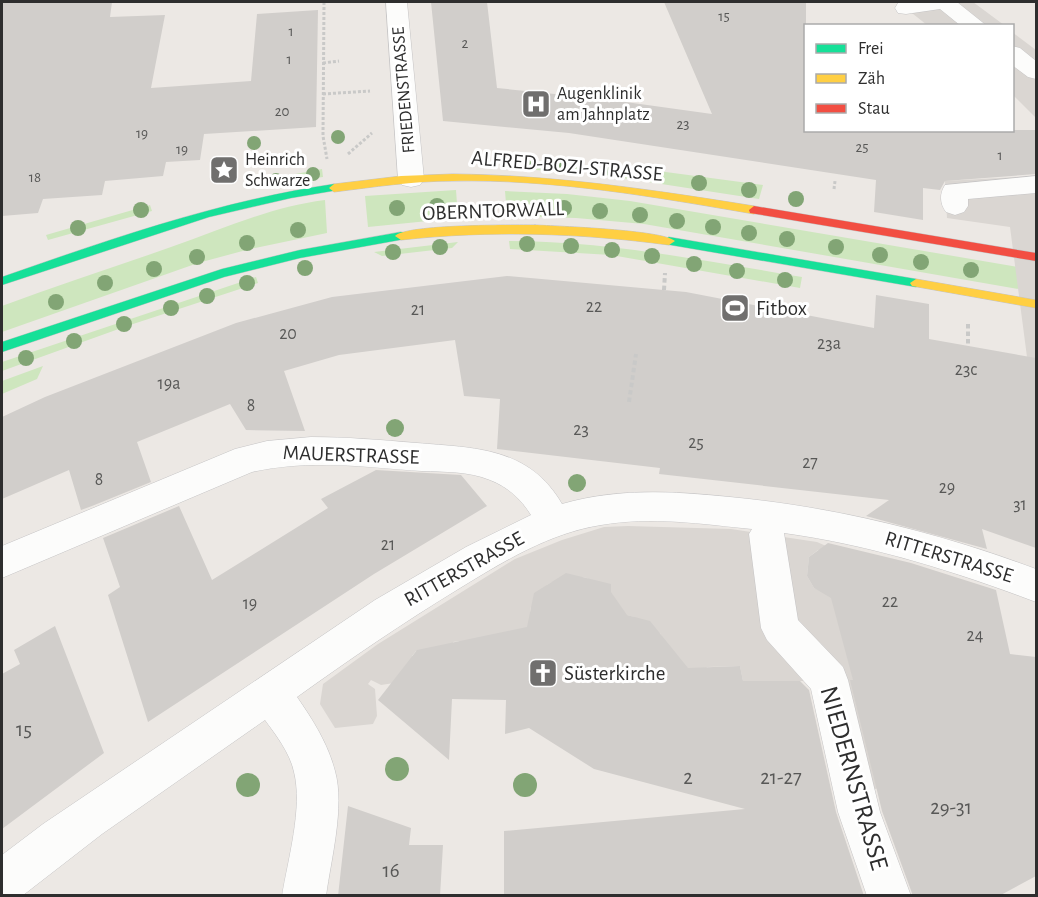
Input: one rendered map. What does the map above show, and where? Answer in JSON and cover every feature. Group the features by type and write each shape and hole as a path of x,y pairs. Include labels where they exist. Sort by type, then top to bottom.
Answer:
{"street":[{"name":"FRIEDENSTRASSE","path":"396,2 411,179"},
{"path":"906,8 944,2 973,24"},
{"path":"1014,55 1036,72"},
{"name":"ALFRED-BOZI-STRASSE","path":"2,281 186,219 288,193 411,179 482,178 592,184 1036,257"},
{"path":"955,206 954,190 1036,185"},
{"name":"OBERNTORWALL","path":"2,346 212,276 258,263 362,241 484,229 539,228 626,235 1036,304"},
{"path":"2,274 27,273"},
{"name":"MAUERSTRASSE","path":"2,562 247,459 268,453 288,451 381,454 475,461 498,468 523,480 539,497 553,522"},
{"name":"RITTERSTRASSE","path":"2,883 33,858 403,603 504,542 553,522 597,510 625,506 687,507 765,515 850,529 951,556 1036,585"},
{"name":"NIEDERNSTRASSE","path":"766,534 780,628 829,680 860,812 889,896"},
{"path":"270,693 296,730 315,773 317,796 304,896"}],"path":[{"path":"324,2 323,136 327,162"},
{"path":"323,63 339,61"},
{"path":"323,94 404,89"},
{"path":"664,290 665,269"},
{"path":"968,323 968,345"},
{"path":"629,402 636,354"}],"green space":[{"path":"502,160 584,162 583,173 503,168"},
{"path":"606,164 763,185 759,199 603,175"},
{"path":"322,169 323,177 248,188 247,183"},
{"path":"456,190 458,218 368,227 365,196"},
{"path":"505,191 567,194 630,201 1036,270 1036,292 644,224 576,218 507,216"},
{"path":"325,200 327,233 250,249 198,263 2,332 2,306 247,219 305,203"},
{"path":"150,205 152,211 48,240 46,235"},
{"path":"509,241 620,248 802,277 800,288 611,255 510,249"},
{"path":"458,242 452,248 382,256 374,252"},
{"path":"256,277 258,283 127,326 2,371 2,362"},
{"path":"43,366 37,379 2,394 2,381"}],"shaded area":[{"path":"898,2 973,2 1003,24 926,24"},
{"path":"1014,34 1036,50 1036,118 1014,96"},
{"path":"1036,176 1036,360 1027,357 1010,227 947,218 945,181"},
{"path":"604,527 731,529 817,542 833,549 818,550 809,557 807,576 814,588 832,596 881,787 870,791 813,681 743,681 740,666 707,667 691,694 660,633 653,637 634,617 627,615 625,623 612,594 606,597 587,578 582,577 557,587 552,582 547,585 539,608 531,607 530,613 544,636 461,650 459,641 453,642 454,651 425,656 416,651 412,656 421,662 407,681 381,685 371,680 368,684 375,689 377,716 373,724 335,728 320,704 323,684 378,644 515,559 562,540"}],"building":[{"path":"2,2 112,2 110,17 165,15 151,88 251,81 257,14 318,10 316,127 204,134 200,160 166,162 163,176 105,181 102,195 43,199 38,213 2,216"},
{"path":"431,2 487,2 497,88 604,99 712,114 664,2 806,2 804,132 1014,132 1014,130 1036,130 1036,174 945,181 940,190 923,188 923,220 874,212 876,180 569,133 443,121"},
{"path":"507,276 686,292 874,328 876,295 929,304 929,339 1036,358 1036,548 982,529 987,549 866,516 889,500 659,474 660,468 497,449 500,399 464,396 455,340 339,355 284,371 305,431 246,430 230,404 137,442 151,482 81,510 69,470 2,499 2,417 45,397 236,323 332,297"},
{"path":"376,470 461,475 487,506 374,574 148,722 108,595 120,587 103,538 179,506 212,580 328,508 321,499"},
{"path":"828,543 911,563 996,590 1010,654 1036,657 1036,876 999,896 913,896 882,811 850,680 853,680 831,598 814,588 807,576 809,557"},
{"path":"566,573 611,584 611,592 627,615 650,621 688,668 740,666 743,681 800,681 809,690 836,812 864,896 504,896 504,831 745,809 594,769 529,728 505,734 506,700 452,699 449,760 378,700 417,650 527,627 534,593"},
{"path":"55,626 104,753 2,829 2,674 20,664 14,650"},
{"path":"348,806 411,828 409,845 443,845 440,896 338,896"}],"traffic: fast":[{"path":"2,281 207,213 291,194 334,188"},
{"path":"2,347 222,273 300,254 401,236"},
{"path":"669,241 916,283"}],"traffic: slow":[{"path":"334,188 410,179 453,177 540,180 669,196 754,210"},
{"path":"401,236 468,230 535,229 602,233 669,241"},
{"path":"916,283 1036,304"}],"traffic: jam":[{"path":"754,210 1036,257"}],"place":[{"name":"Augenklinik am Jahnplatz","path":"536,104"},
{"name":"Heinrich Schwarze","path":"224,170"},
{"name":"Fitbox","path":"735,308"},
{"name":"Süsterkirche","path":"543,673"}]}
